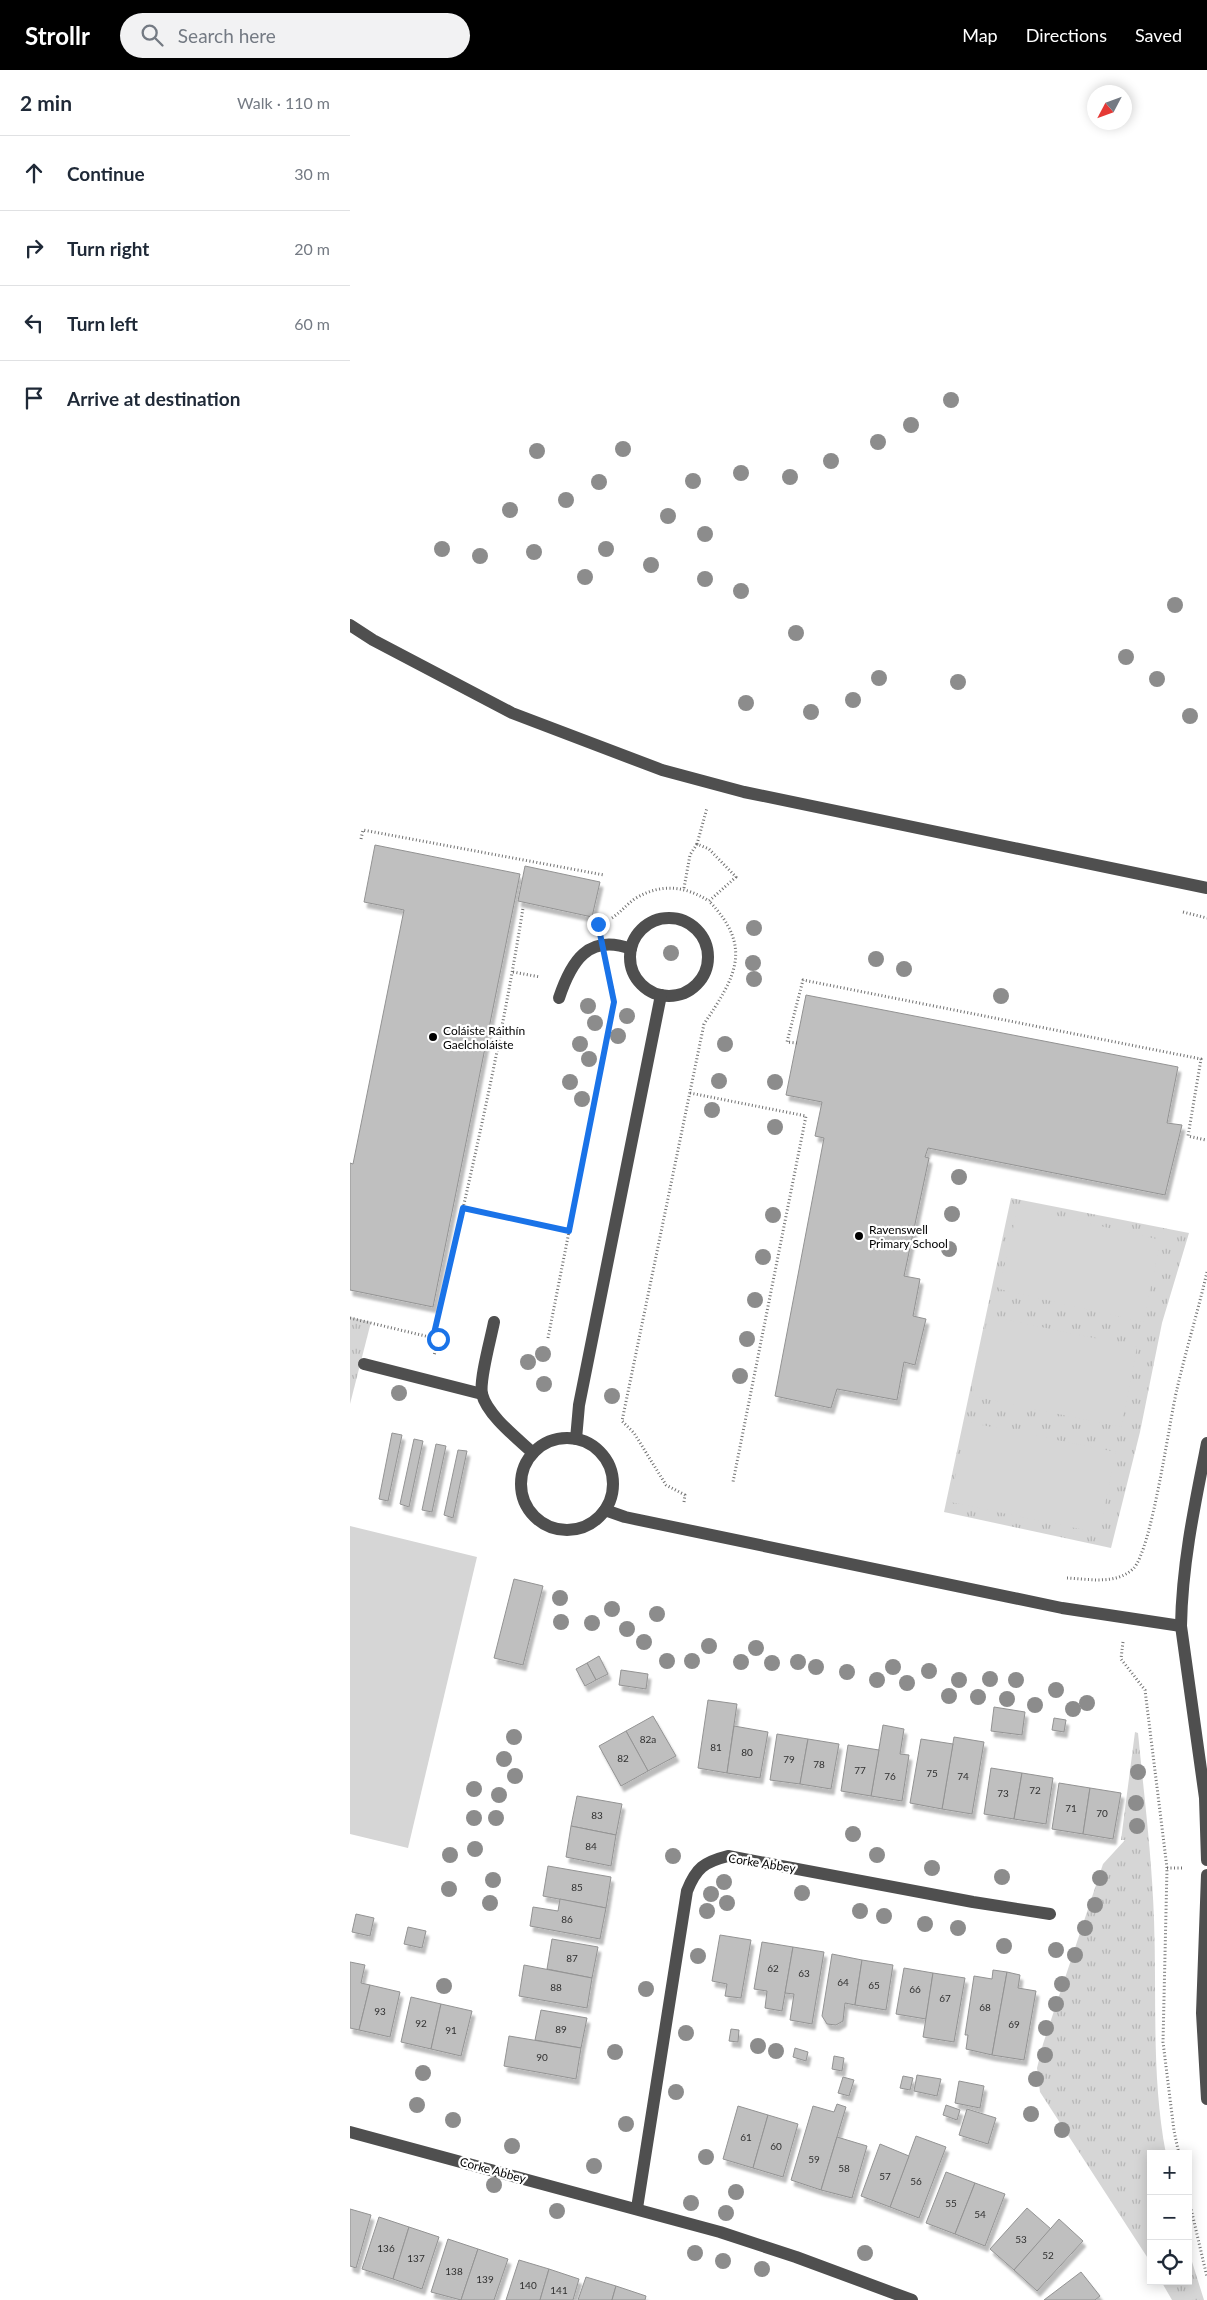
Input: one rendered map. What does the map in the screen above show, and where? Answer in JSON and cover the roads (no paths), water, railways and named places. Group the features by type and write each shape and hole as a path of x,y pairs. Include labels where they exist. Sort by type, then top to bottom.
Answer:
{"street":[{"path":"350,625 373,640 512,713 662,770 754,794 1207,888"},
{"path":"671,917 684,920 703,936 708,961 704,974 687,992 675,995 661,995 650,991 633,974 630,962 630,949 640,930 649,922 671,917"},
{"path":"559,998 573,965 582,954 602,945 614,943 630,949"},
{"path":"576,1439 579,1405 661,995"},
{"path":"494,1322 482,1394 488,1407 498,1419 533,1453"},
{"path":"364,1364 482,1394"},
{"path":"560,1438 576,1439 596,1450 609,1467 612,1482 611,1497 605,1510 595,1521 581,1528 566,1530 551,1528 538,1520 528,1509 522,1495 521,1480 525,1465 533,1453 546,1443 560,1438"},
{"path":"1207,1443 1192,1516 1181,1601 1181,1626 1206,1798 1207,1860"},
{"path":"605,1510 625,1517 1052,1606 1181,1626"},
{"name":"Corke Abbey","path":"637,2208 687,1891 694,1874 710,1860 728,1856 736,1857 973,1902 1050,1914"},
{"path":"1207,1875 1202,2013 1207,2099"},
{"name":"Corke Abbey","path":"350,2132 637,2208 796,2257 912,2300"}],"place":[{"name":"Coláiste Ráithín Gaelcholáiste","path":"433,1037"},
{"name":"Ravenswell Primary School","path":"859,1236"}]}
